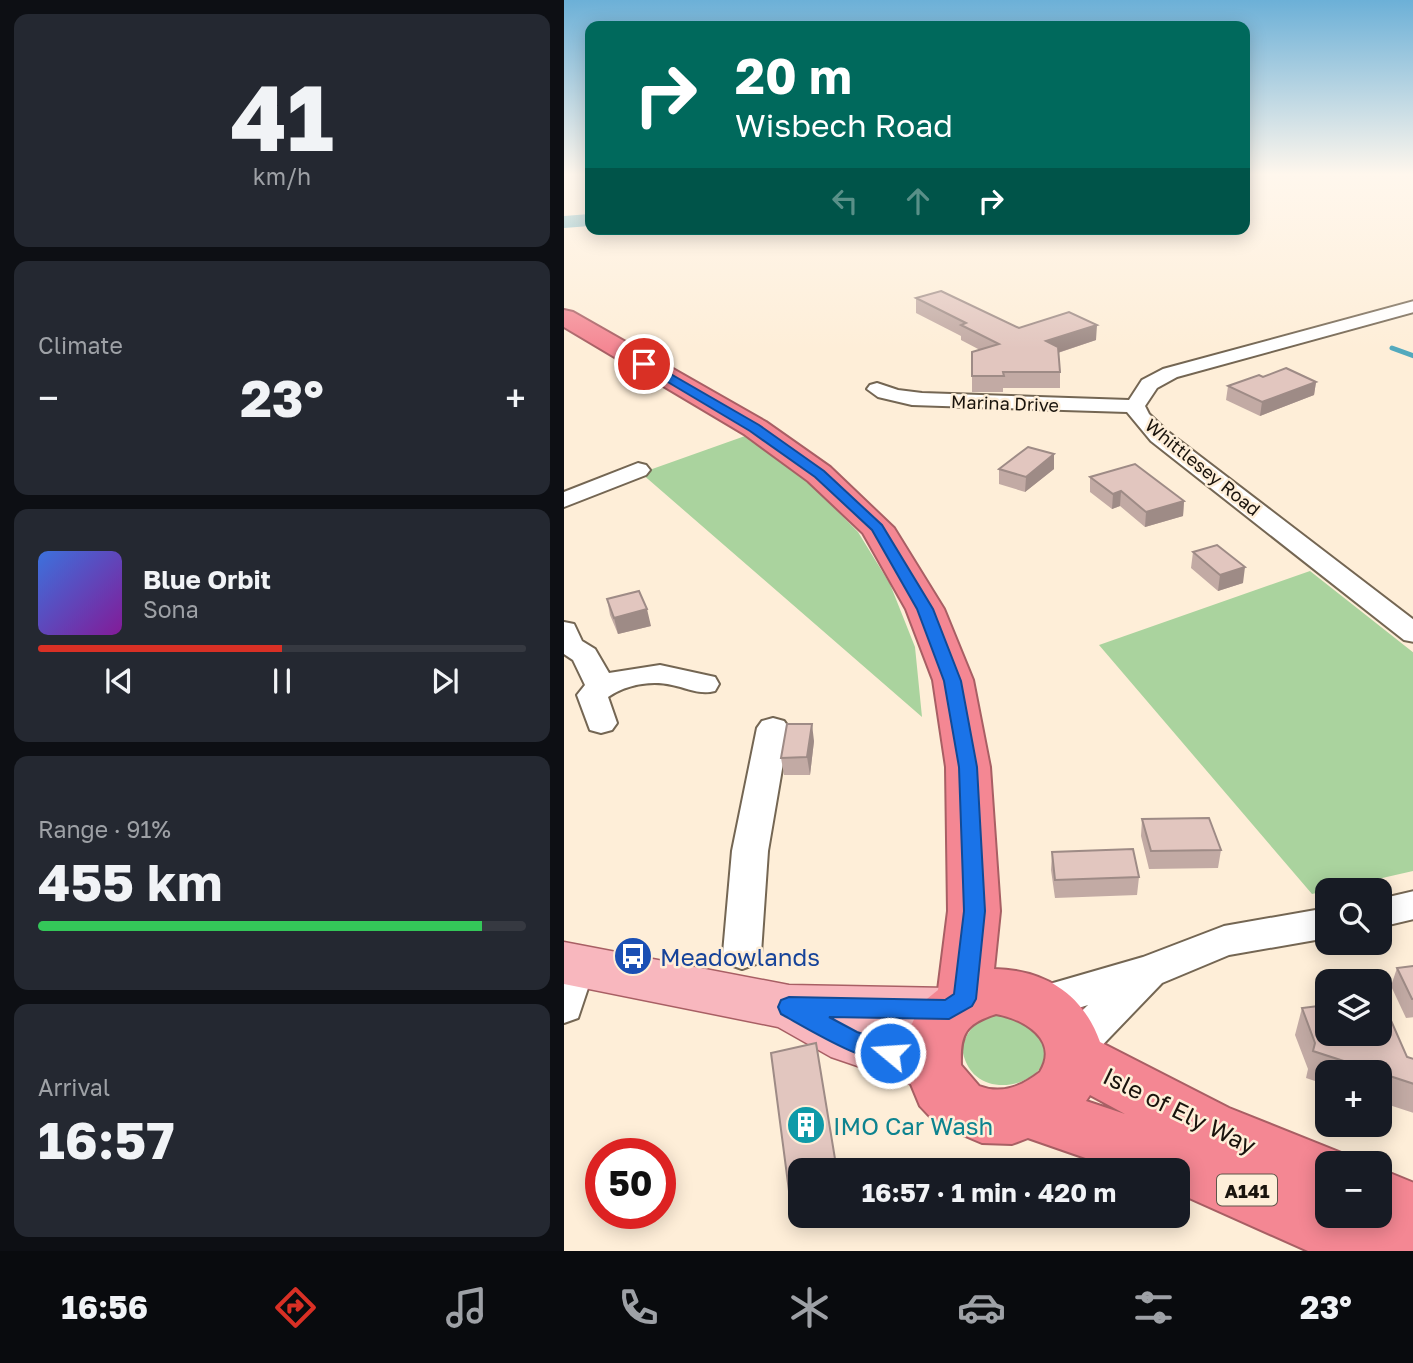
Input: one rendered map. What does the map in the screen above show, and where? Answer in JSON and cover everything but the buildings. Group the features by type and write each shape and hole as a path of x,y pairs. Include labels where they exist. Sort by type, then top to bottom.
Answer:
{"highway":[{"name":"A141","path":"564,317 755,428 819,474 877,528 925,609 953,681 968,767 974,911 1020,1017 1071,1073 1062,1089 1049,1102 1032,1112 1009,1117 986,1116 965,1108 947,1096 931,1067 930,1046 936,1026 1020,1017"},
{"name":"Isle of Ely Way","path":"1020,1017 1208,1128 1315,1172"},
{"name":"Isle of Ely Way","path":"1032,1112 1112,1136 1261,1195 1380,1251"},
{"path":"1392,1206 1413,1216"}],"main road":[{"path":"568,978 789,1007 1020,1017"},
{"path":"789,1007 850,1040 931,1067"}],"street":[{"name":"Whittlesey Road","path":"1413,306 1170,373 1149,384 1135,406 1139,416 1160,436 1413,634"},
{"name":"Marina Drive","path":"877,389 889,396 948,400 1135,406"},
{"path":"564,500 638,470"},
{"path":"564,630 569,645 585,655 600,687"},
{"path":"601,723 592,695 600,687 617,681 661,674 704,684"},
{"path":"742,953 750,851 772,728"},
{"path":"1392,910 1413,905"},
{"path":"1020,1017 1150,971 1224,941 1315,925"},
{"path":"1020,1017 1150,971"}],"green space":[{"path":"745,436 811,484 858,532 890,584 915,647 922,717 641,473"},
{"path":"1310,571 1414,653 1413,871 1382,878 1315,878 1315,893 1312,894 1099,645"},
{"path":"1006,1014 1032,1023 1041,1037 1046,1053 1042,1067 1030,1077 1015,1084 998,1085 982,1080 969,1068 962,1047 978,1023 990,1016"}],"waterway":[{"path":"1392,348 1414,356"}],"place":[{"name":"Meadowlands","path":"633,956"},
{"name":"IMO Car Wash","path":"806,1125"}],"route":[{"path":"644,364 755,428 819,474 877,528 925,609 953,681 968,767 974,911 964,999 949,1010 789,1007 850,1040 890,1053"}]}
